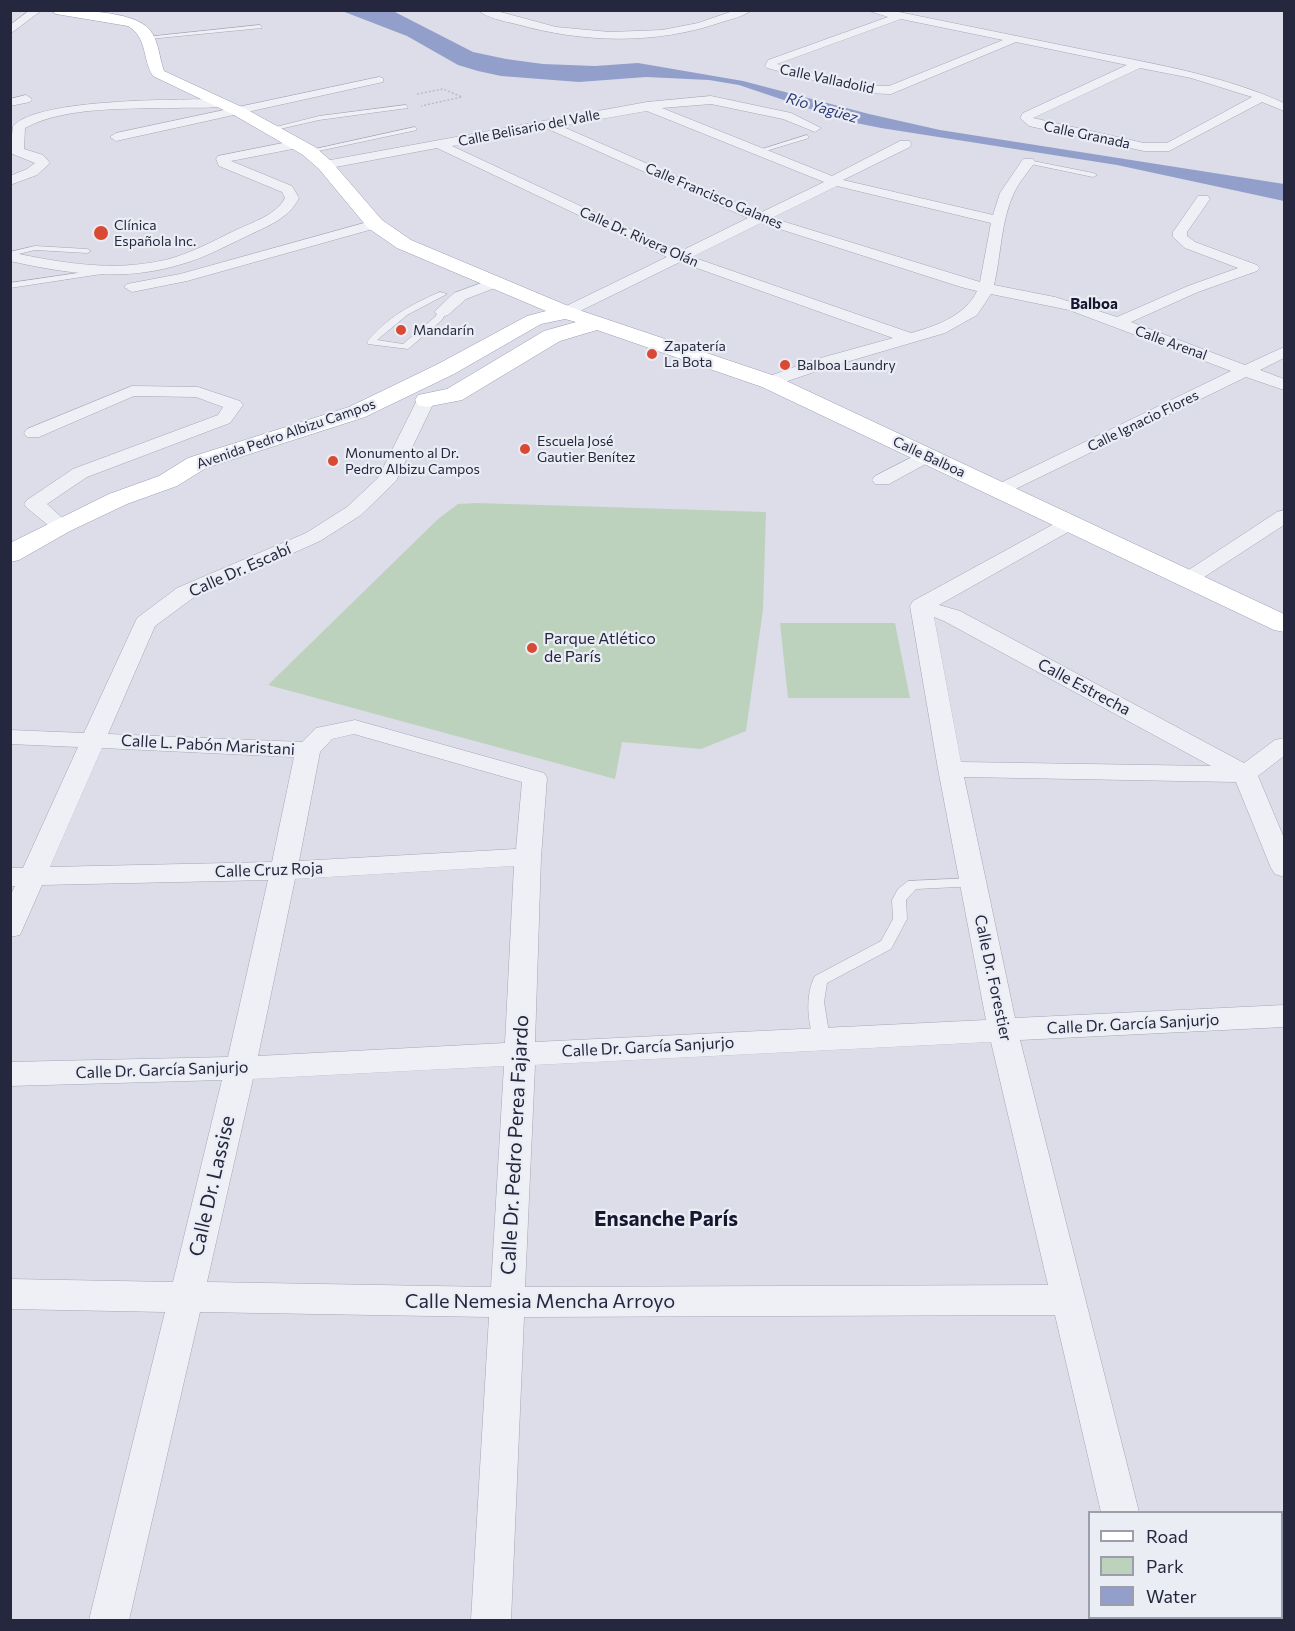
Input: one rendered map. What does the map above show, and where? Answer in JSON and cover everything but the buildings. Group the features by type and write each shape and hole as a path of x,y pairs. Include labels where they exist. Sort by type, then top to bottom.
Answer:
{"main road":[{"path":"70,11 132,23 141,27 149,37"},
{"name":"Calle Balboa","path":"149,37 158,72 175,83 240,112 304,147 325,165 375,224 404,244 495,294 558,319 602,325 770,382 1284,624"},
{"path":"495,294 446,356 425,390 454,395 566,330 602,325"},
{"name":"Avenida Pedro Albizu Campos","path":"10,554 117,499 168,481 200,477 382,424 425,390 558,319"}],"street":[{"path":"10,31 37,10"},
{"path":"482,10 552,29 626,34 683,30 747,10"},
{"path":"871,10 1222,82 1282,106"},
{"name":"Calle Valladolid","path":"897,17 772,62 771,66 863,89 891,90 1012,40"},
{"name":"Calle Granada","path":"1139,64 1026,118 1033,123 1144,147 1169,147 1262,97"},
{"path":"116,137 240,112 379,80"},
{"path":"10,103 26,99"},
{"name":"Calle Belisario del Valle","path":"325,165 646,106 711,100 787,116 811,132"},
{"path":"10,181 32,172 43,163 38,158 14,149 19,126 37,117 82,109 218,103"},
{"path":"646,106 835,182 998,220"},
{"name":"Calle Francisco Galanes","path":"549,125 759,218 966,284 986,288"},
{"path":"558,319 679,257 835,182 838,177 905,144"},
{"name":"Calle Dr. Rivera Olán","path":"440,145 679,257 912,339"},
{"path":"10,255 51,266 105,271 157,265 177,260 278,215 292,198 286,189 224,163 223,159 304,147"},
{"path":"770,382 823,363 939,330 971,312 979,303 986,288 994,254 998,220 1007,193 1028,162"},
{"path":"1117,323 1193,289 1252,268 1190,245 1180,237 1180,232 1203,199"},
{"path":"132,287 182,278 375,224"},
{"name":"Calle Arenal","path":"986,288 1049,300 1284,385"},
{"path":"443,294 495,294"},
{"path":"442,312 460,296 495,294"},
{"name":"Calle Ignacio Flores","path":"1001,490 1284,352"},
{"name":"Calle Dr. Escabí","path":"10,928 21,877 92,740 145,623 186,593 313,537 354,511 386,481 425,390"},
{"path":"33,433 132,391 198,392 234,405 224,419 80,473 34,504 61,526"},
{"path":"882,480 926,456"},
{"path":"1188,579 1284,516"},
{"path":"921,606 1070,523"},
{"name":"Calle Dr. Forestier","path":"921,606 950,769 1003,1030 1120,1511"},
{"name":"Calle Estrecha","path":"921,606 952,616 1245,774"},
{"name":"Calle L. Pabón Maristani","path":"10,737 308,750 324,733 355,728 535,778"},
{"path":"950,769 1245,774 1284,745"},
{"name":"Calle Dr. Lassise","path":"110,1620 240,1068 284,871 308,750"},
{"path":"1245,774 1284,868"},
{"name":"Calle Dr. Pedro Perea Fajardo","path":"491,1620 528,857 535,778"},
{"name":"Calle Cruz Roja","path":"21,877 284,871 528,857"},
{"name":"Calle Dr. García Sanjurjo","path":"10,1074 240,1068 1284,1016"},
{"name":"Calle Nemesia Mencha Arroyo","path":"10,1294 507,1302 1070,1300"}],"lane":[{"path":"149,37 260,27"},
{"path":"371,103 382,109"},
{"path":"271,129 319,118 406,107"},
{"path":"304,111 319,118"},
{"path":"304,147 415,129"},
{"path":"759,151 811,132"},
{"path":"1028,162 1093,175"},
{"path":"10,255 35,249 87,251"},
{"path":"10,286 105,271"},
{"path":"442,312 439,318 405,347 371,342 384,326 411,307 443,294"},
{"path":"822,1039 817,1014 816,990 820,980 886,945 900,919 899,900 903,892 913,885 973,883"}],"green space":[{"name":"Parque Atlético de París","path":"458,504 766,512 763,610 746,731 701,749 622,742 615,779 268,685 438,519"},
{"path":"780,623 895,623 910,698 788,698"}],"water":[{"name":"Río Yagüez","path":"342,11 393,11 473,52 506,59 543,64 595,66 638,63 743,81 940,130 1284,184 1284,201 1117,165 846,121 739,85 709,80 646,77 579,82 501,76 458,65 407,36"}],"place":[{"name":"Clínica Española Inc.","path":"101,233"},
{"name":"Mandarín","path":"401,330"},
{"name":"Zapatería La Bota","path":"652,354"},
{"name":"Balboa Laundry","path":"785,365"},
{"name":"Escuela José Gautier Benítez","path":"525,449"},
{"name":"Monumento al Dr. Pedro Albizu Campos","path":"333,461"},
{"name":"Parque Atlético de París","path":"532,648"}],"district":[{"name":"Balboa","path":"1094,304"},
{"name":"Ensanche París","path":"666,1219"}]}
